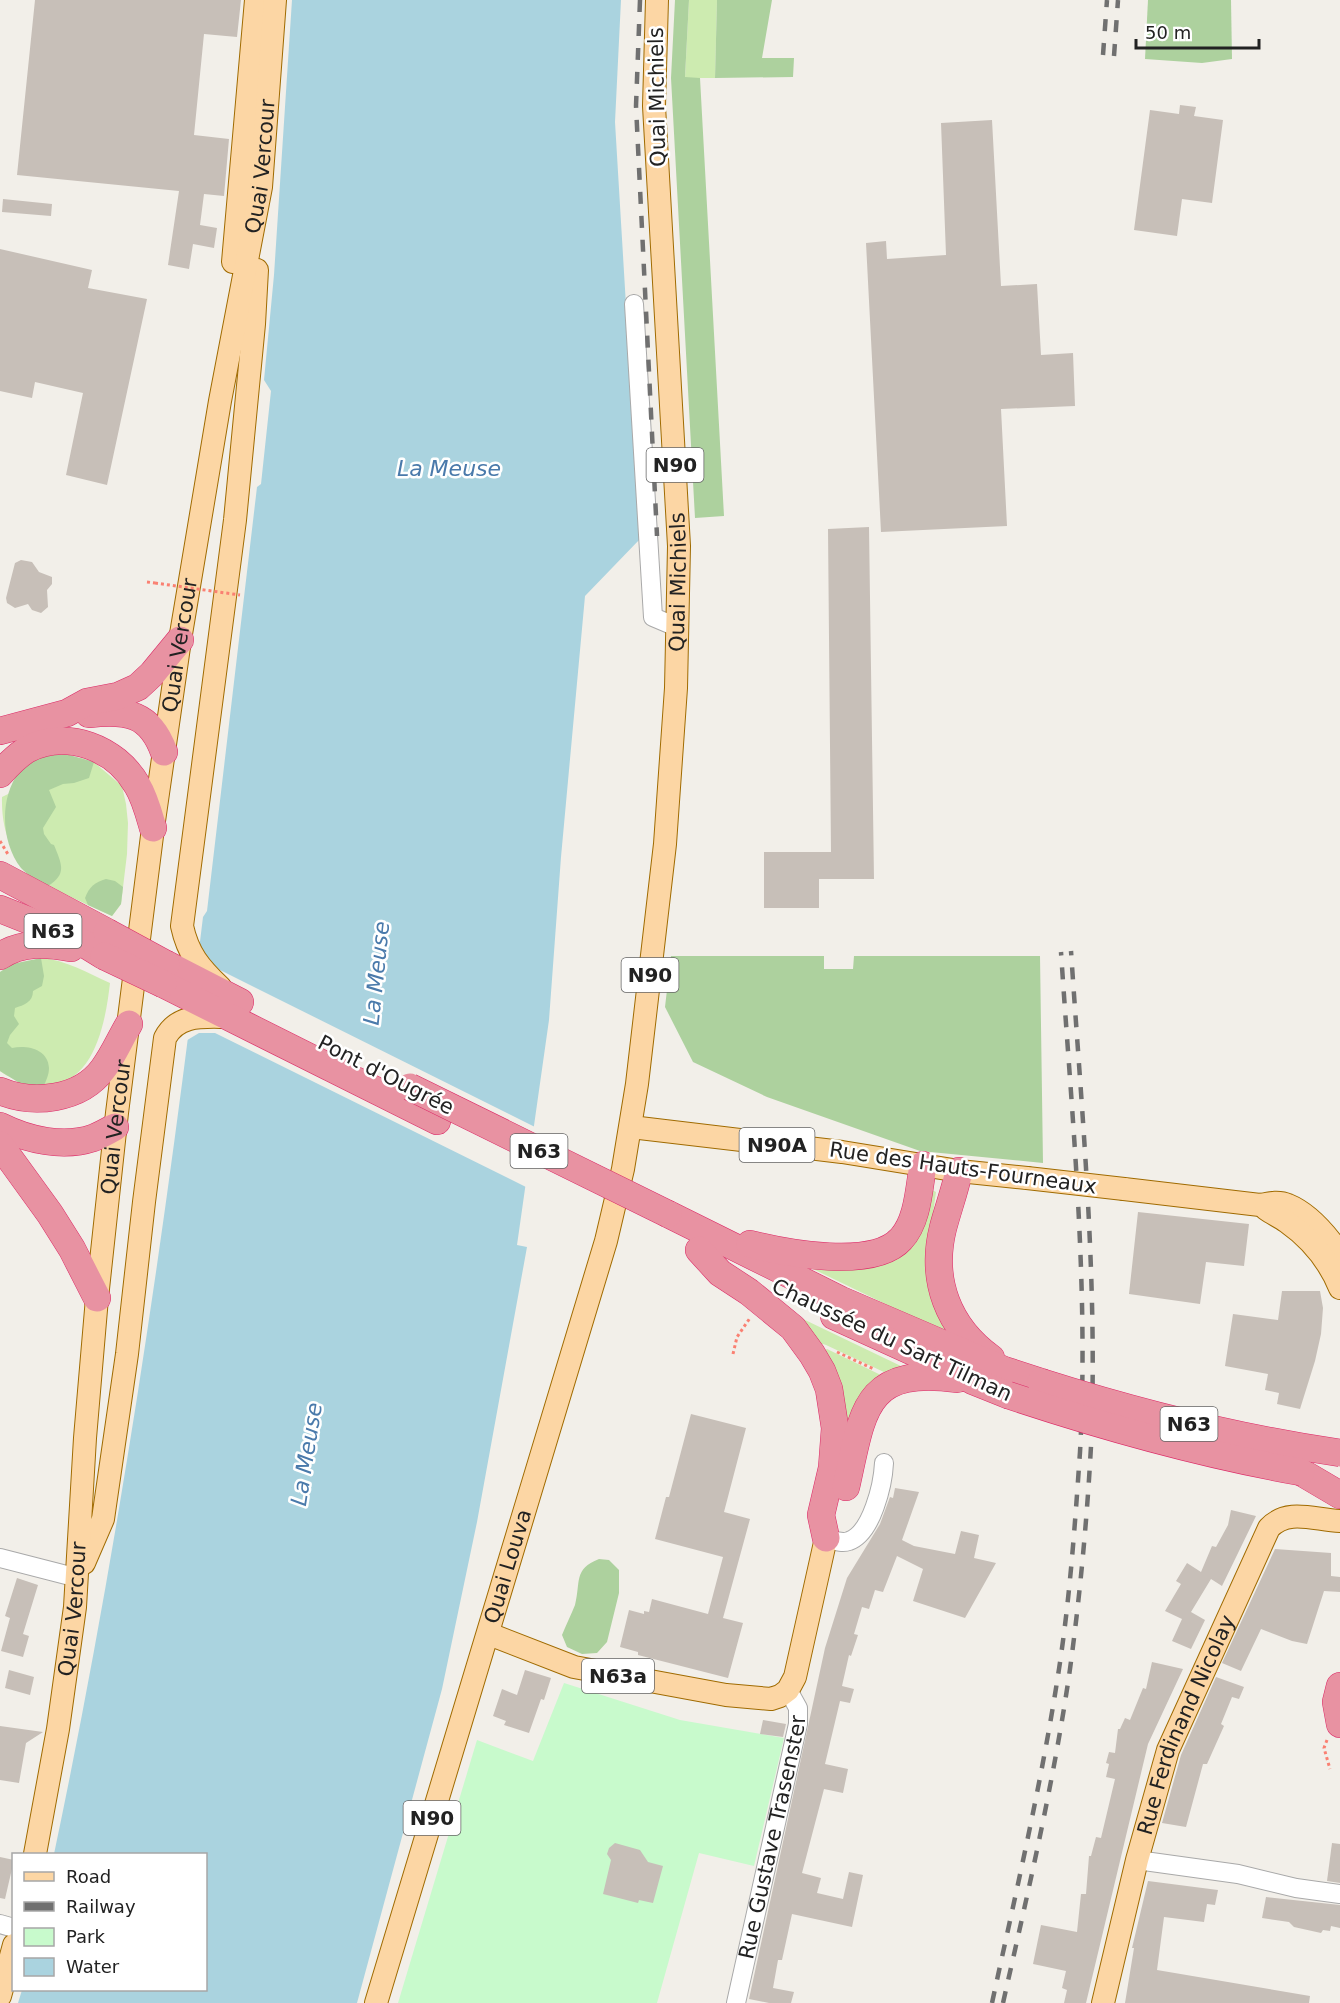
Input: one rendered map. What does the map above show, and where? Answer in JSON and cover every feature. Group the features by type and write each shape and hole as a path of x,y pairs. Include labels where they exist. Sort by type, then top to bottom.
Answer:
{"highway":[{"path":"0,731 67,713 87,702 118,696 138,687 152,674 180,639"},
{"path":"67,713 118,712 129,715 149,725 158,735 164,752"},
{"path":"0,774 20,754 40,744 72,742 93,747 112,756 130,775 146,806 153,828"},
{"path":"0,857 14,872 79,918"},
{"name":"N63","path":"0,875 12,885 79,918 105,944"},
{"name":"N63","path":"0,909 78,940 105,944"},
{"path":"0,956 9,951 36,944 64,947 105,944"},
{"name":"Pont d'Ougrée","path":"105,944 666,1222"},
{"path":"0,1091 19,1098 43,1099 77,1090 103,1070 129,1024"},
{"path":"0,1126 26,1137 61,1142 93,1138 115,1127"},
{"path":"0,1145 50,1214 72,1249 97,1298"},
{"path":"700,1241 798,1255 856,1256 882,1251 901,1240 911,1223 923,1165"},
{"path":"959,1170 943,1230 938,1269 942,1293 951,1314 967,1336 987,1355 1010,1384"},
{"name":"Chaussée du Sart Tilman","path":"666,1222 868,1332 973,1381 1010,1384 1041,1382 1181,1422 1340,1453"},
{"path":"700,1241 720,1273 749,1292 793,1328 822,1371 831,1399 836,1428 832,1468 821,1515 826,1538"},
{"name":"Chaussée du Sart Tilman","path":"700,1241 841,1300 1010,1384 1101,1425 1162,1442 1301,1472 1340,1475"},
{"path":"826,1538 839,1519 860,1426 864,1413 876,1396 893,1383 910,1377 940,1376 973,1381"},
{"path":"1301,1472 1340,1496"},
{"path":"1335,1729 1336,1702 1340,1686"}],"main road":[{"name":"Quai Vercour","path":"220,401 256,0"},
{"name":"Quai Vercour","path":"35,1853 58,1729 78,1578 85,1438 97,1298 115,1127 153,828 180,639 220,401 261,187 275,0"},
{"name":"Quai Michiels","path":"630,1127 649,988 666,833 679,628 677,492 654,106 657,0"},
{"path":"78,1578 103,1519 127,1354 165,1038 170,1029 179,1022 230,1007 193,958 185,941 182,926 236,508 254,324 261,187"},
{"name":"Rue des Hauts-Fourneaux","path":"630,1127 842,1152 1027,1178 1260,1205 1275,1202 1288,1205 1319,1227 1340,1254"},
{"name":"Quai Louva","path":"376,2003 606,1241 623,1169 630,1127"},
{"path":"1260,1205 1286,1221 1316,1248 1328,1264 1340,1288"},
{"name":"Rue Ferdinand Nicolay","path":"1103,2003 1137,1860 1168,1750 1269,1528 1277,1519 1287,1516 1340,1521"},
{"name":"Rue Gustave Trasenster","path":"789,1690 795,1677 826,1538"},
{"name":"N63a","path":"489,1634 574,1667 621,1677 771,1700 789,1690"},
{"path":"0,1996 12,1952"}],"street":[{"path":"634,304 653,618 679,628"},
{"path":"826,1538 839,1542 857,1537 865,1526 882,1489 884,1463"},
{"path":"0,1558 78,1578"},
{"name":"Rue Gustave Trasenster","path":"736,2003 798,1724 798,1708 789,1690"},
{"path":"1137,1860 1238,1874 1296,1888 1340,1894"}],"path":[{"path":"147,582 240,595"},
{"path":"733,1354 740,1332"},
{"path":"829,1348 877,1371"},
{"path":"1330,1769 1324,1748 1335,1729"}],"green space":[{"path":"675,0 689,0 685,77 700,78 724,516 695,518 671,78"},
{"path":"689,0 717,0 715,78 685,78"},
{"path":"717,0 772,0 762,58 794,58 793,77 715,78"},
{"path":"1148,0 1231,0 1232,59 1202,63 1145,59"},
{"path":"66,754 94,762 89,778 49,790 56,807 43,828 44,834 54,845 59,857 61,872 48,886 21,868 14,857 6,832 6,806 13,782 28,764 41,757"},
{"path":"81,758 95,763 122,786 126,804 127,854 121,904 112,916 52,887 35,875 21,861 10,844 4,823 2,797"},
{"path":"106,879 115,881 123,887 121,904 112,916 88,905 85,898 93,885"},
{"path":"671,956 824,956 824,969 853,969 854,956 1040,956 1043,1163 920,1151 767,1097 693,1062 665,1007"},
{"path":"41,958 68,964 110,983 104,1020 91,1056 81,1070 68,1080 51,1085 22,1081 0,1071 0,972"},
{"path":"41,958 44,976 42,986 33,991 27,1002 15,1008 14,1016 19,1024 7,1043 12,1048 30,1048 45,1056 49,1068 44,1086 21,1084 0,1071 0,972 12,964"},
{"path":"932,1190 936,1192 930,1235 946,1330 904,1313 811,1268 858,1263"},
{"path":"803,1319 903,1367 886,1373 826,1345 823,1344 816,1348"},
{"path":"827,1349 885,1377 839,1488 820,1354"},
{"path":"599,1559 609,1560 619,1570 619,1593 607,1642 597,1653 582,1654 567,1647 562,1635 575,1605 582,1572 585,1567"},
{"path":"564,1683 680,1720 784,1738 754,1866 699,1853 657,2003 398,2003 477,1740 533,1761"}],"water":[{"name":"La Meuse","path":"292,0 621,0 615,122 640,539 585,596 561,857 549,1020 517,1245 527,1247 477,1522 442,1689 357,2003 18,2003 22,1991 207,1991 207,1853 54,1853 78,1738 120,1505 173,1152 203,917 207,911 257,487 261,484 271,391 264,380 274,275"}],"pier":[{"path":"197,939 212,964 220,970 537,1128 528,1188 215,1033 199,1033 184,1042"}],"building":[{"path":"35,0 241,0 237,37 204,34 194,135 229,139 224,196 204,194 200,225 217,228 214,248 193,244 189,269 168,265 179,191 17,175"},
{"path":"1180,105 1196,107 1194,116 1223,120 1212,203 1182,199 1177,236 1134,230 1150,110 1179,114"},
{"path":"992,120 1001,286 1037,284 1041,355 1073,353 1075,406 1001,409 1007,526 881,532 866,243 886,241 887,259 946,255 941,123"},
{"path":"3,199 52,204 51,216 2,212"},
{"path":"0,249 92,270 88,288 147,299 107,485 66,475 83,393 35,382 32,398 0,391"},
{"path":"869,527 874,879 819,879 819,908 764,908 764,852 831,852 828,529"},
{"path":"21,560 32,562 39,572 52,577 52,584 47,590 48,607 41,613 32,610 28,604 15,608 7,603 6,598 15,563"},
{"path":"1138,1212 1249,1224 1244,1266 1206,1262 1200,1304 1129,1294"},
{"path":"1282,1291 1320,1291 1323,1308 1321,1334 1315,1361 1300,1409 1277,1404 1279,1393 1265,1390 1268,1374 1225,1366 1233,1314 1278,1320"},
{"path":"691,1414 746,1428 724,1512 750,1519 723,1618 743,1623 728,1678 638,1655 638,1652 620,1647 629,1610 644,1614 644,1611 649,1612 652,1599 708,1614 723,1557 655,1539 666,1497 669,1497"},
{"path":"895,1488 919,1492 902,1540 914,1546 955,1554 961,1531 979,1535 974,1558 996,1563 965,1618 913,1601 923,1569 897,1556 883,1592 875,1590 869,1609 862,1607 854,1634 858,1635 851,1656 849,1655 842,1686 854,1689 850,1703 840,1701 825,1764 848,1769 843,1793 824,1789 802,1873 821,1878 817,1893 843,1899 849,1872 863,1875 852,1927 792,1914 782,1960 778,1960 773,1988 794,1992 791,2003 769,2003 749,1999 825,1648 847,1578 880,1524 890,1497 893,1498"},
{"path":"1231,1510 1256,1516 1222,1586 1211,1579 1191,1612 1205,1620 1191,1649 1172,1641 1182,1619 1165,1611 1181,1584 1176,1581 1187,1563 1201,1572 1212,1546 1216,1547 1228,1525"},
{"path":"1275,1549 1331,1553 1331,1576 1340,1577 1340,1592 1324,1591 1307,1644 1261,1629 1241,1671 1222,1663"},
{"path":"17,1578 38,1585 23,1634 29,1636 23,1657 1,1651 10,1618 5,1616"},
{"path":"1152,1662 1183,1669 1148,1744 1086,2003 1064,2003 1067,1990 1062,1988 1066,1971 1033,1964 1041,1925 1077,1932 1081,1894 1086,1894 1089,1856 1091,1856 1096,1837 1101,1838 1115,1779 1106,1777 1109,1752 1115,1753 1118,1729 1125,1718 1130,1720 1143,1688 1146,1689"},
{"path":"9,1670 34,1677 30,1695 5,1688"},
{"path":"525,1670 551,1678 529,1733 504,1725 506,1721 493,1716 502,1689 517,1695"},
{"path":"1216,1677 1244,1687 1239,1699 1232,1697 1221,1724 1224,1726 1207,1764 1203,1764 1186,1827 1162,1823 1181,1755"},
{"path":"763,1720 786,1724 783,1737 760,1734"},
{"path":"0,1726 43,1732 26,1743 19,1783 0,1780"},
{"path":"615,1843 640,1850 648,1862 663,1866 653,1903 639,1900 638,1903 603,1894 611,1860 607,1854 609,1848"},
{"path":"1332,1843 1340,1844 1340,1883 1327,1881"},
{"path":"0,1857 12,1860 12,1869 5,1899 0,1898"},
{"path":"1148,1881 1218,1890 1215,1905 1207,1904 1204,1922 1164,1917 1157,1970 1310,1996 1309,2003 1125,2003 1134,1948 1132,1948"},
{"path":"1266,1897 1340,1905 1340,1928 1331,1926 1330,1931 1323,1930 1321,1933 1294,1927 1289,1922 1262,1918"}],"railway":[{"path":"640,0 636,106 657,536"},
{"path":"1103,55 1107,0"},
{"path":"1114,56 1118,0"},
{"path":"1003,2003 1040,1836 1064,1711 1080,1585 1091,1446 1093,1384 1091,1260 1071,951"},
{"path":"992,2003 1037,1795 1059,1669 1069,1588 1080,1452 1081,1264 1061,952"}]}
